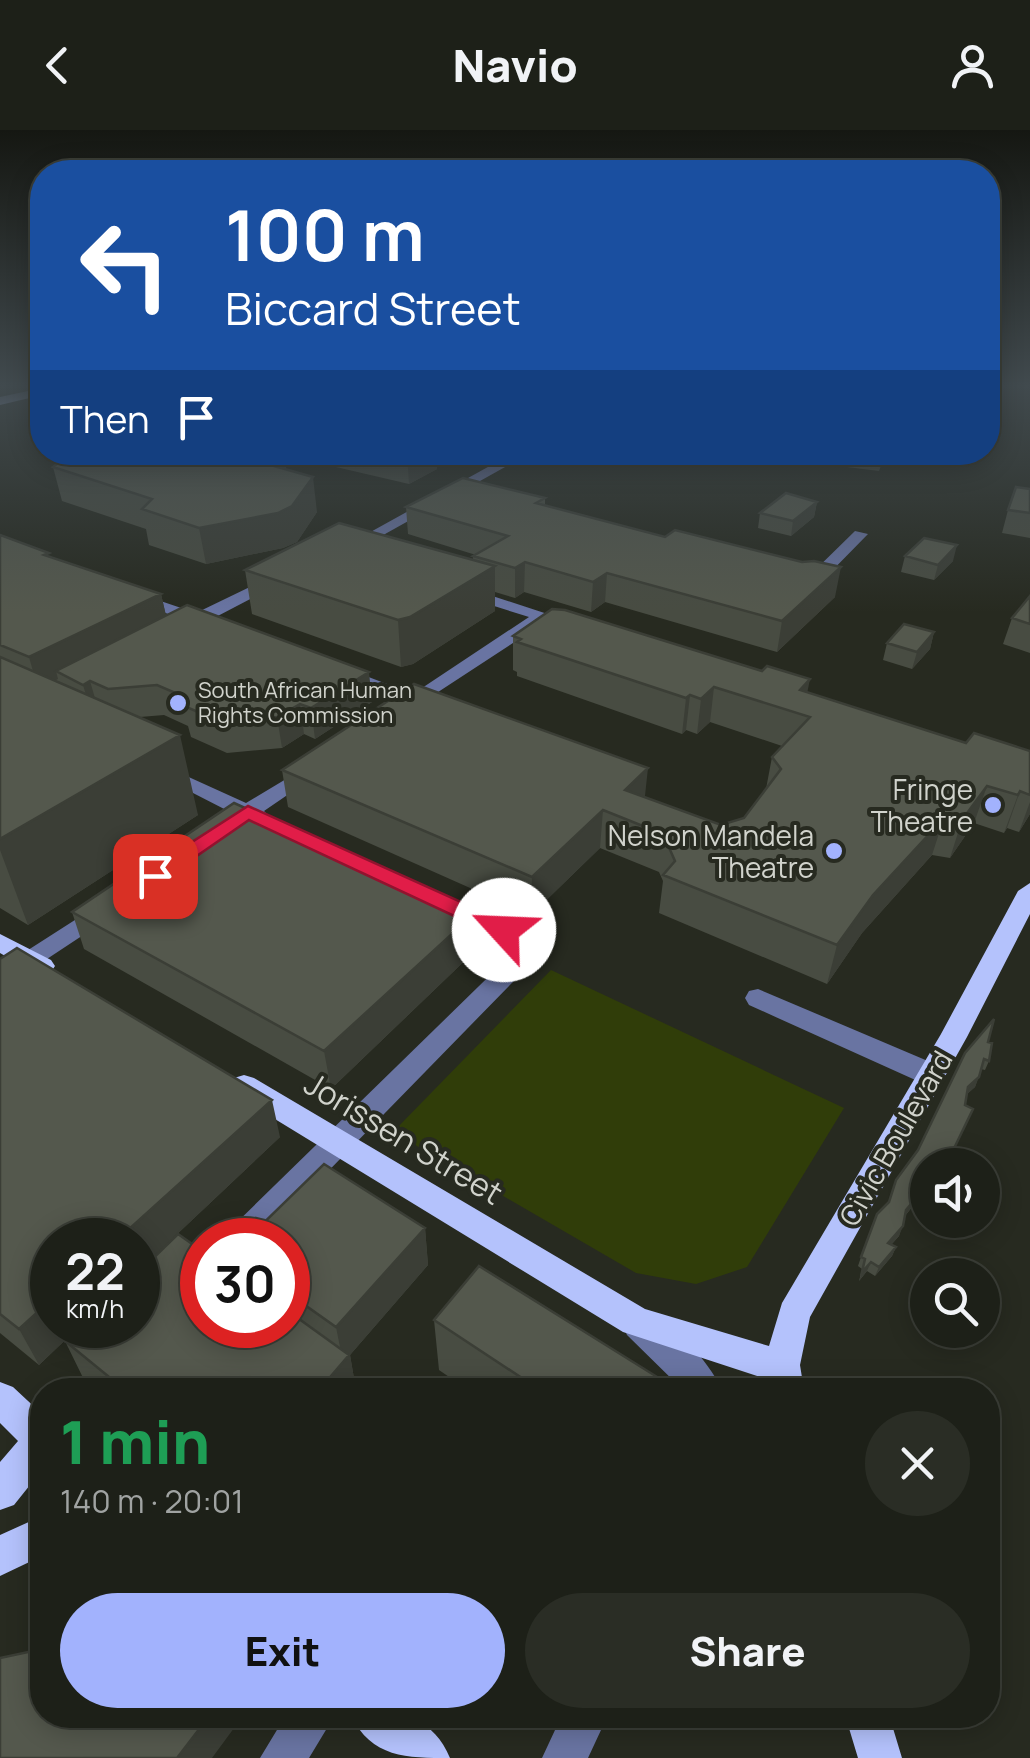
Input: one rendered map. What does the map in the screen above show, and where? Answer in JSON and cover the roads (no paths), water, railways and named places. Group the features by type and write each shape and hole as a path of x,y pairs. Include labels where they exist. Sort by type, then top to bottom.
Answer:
{"main road":[{"name":"Civic Boulevard","path":"784,1378 794,1314 932,1075 1030,891"},
{"path":"0,942 64,980"},
{"name":"Jorissen Street","path":"218,1070 635,1321 744,1358 784,1378"},
{"path":"0,1399 30,1428"},
{"path":"0,1490 30,1454"},
{"path":"0,1556 30,1542"},
{"path":"390,1728 428,1758"},
{"path":"871,1728 880,1758"}],"street":[{"path":"331,554 501,465"},
{"path":"331,554 501,465"},
{"path":"451,492 483,501"},
{"path":"781,579 812,582 860,534"},
{"path":"331,554 358,560"},
{"path":"161,638 288,574"},
{"path":"450,588 600,633"},
{"path":"112,589 232,633"},
{"path":"385,721 542,616"},
{"path":"324,667 416,700"},
{"path":"217,833 324,761"},
{"path":"144,764 280,827"},
{"path":"262,1218 536,945 416,890"},
{"path":"0,980 124,896"},
{"path":"758,998 932,1075"},
{"path":"635,1321 696,1378"},
{"path":"282,1758 304,1728"},
{"path":"564,1758 579,1728"}],"place":[{"name":"South African Human Rights Commission","path":"178,703"},
{"name":"Fringe Theatre","path":"993,805"},
{"name":"Nelson Mandela Theatre","path":"834,851"}]}
